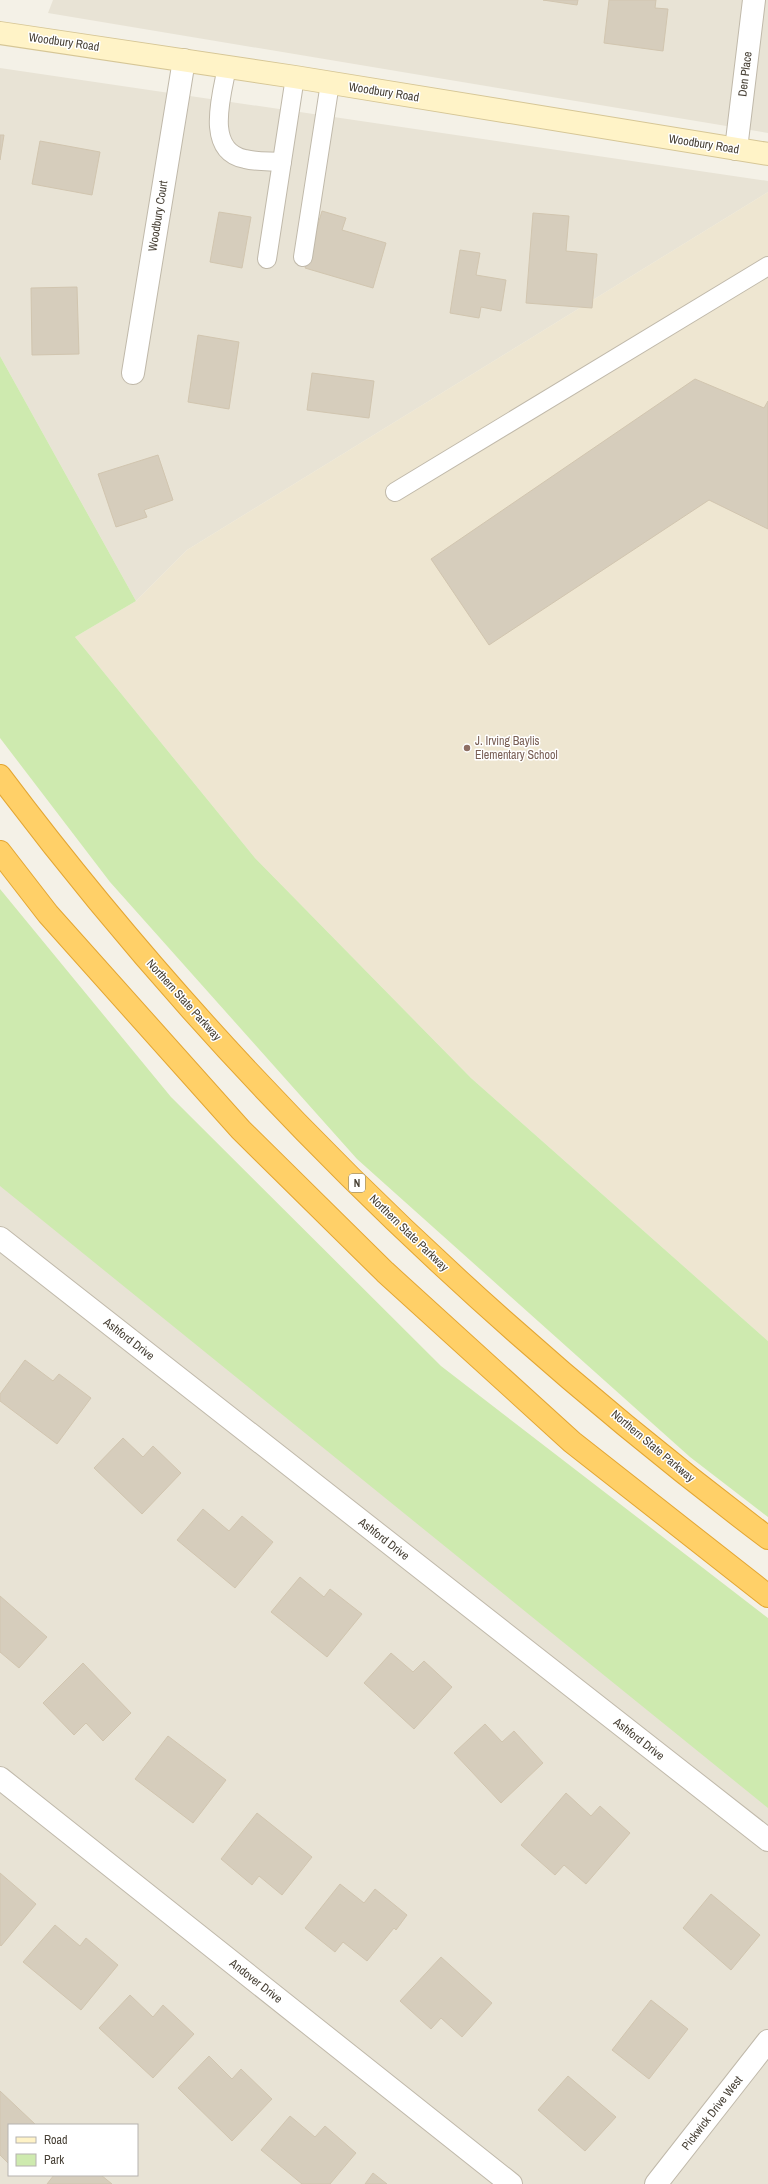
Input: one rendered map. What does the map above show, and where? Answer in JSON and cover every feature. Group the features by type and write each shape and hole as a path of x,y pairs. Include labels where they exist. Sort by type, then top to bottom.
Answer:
{"highway":[{"name":"Northern State Parkway","path":"0,776 104,909 183,1001 306,1133 432,1256 562,1371 713,1496 768,1538"},
{"path":"0,852 48,914 241,1130 385,1272 572,1442 768,1596"}],"main road":[{"name":"Woodbury Road","path":"0,32 295,77 768,154"}],"street":[{"name":"Den Place","path":"736,149 754,0"},
{"name":"Woodbury Court","path":"133,373 184,60"},
{"name":"Ashford Drive","path":"0,1238 768,1840"},
{"name":"Andover Drive","path":"0,1778 511,2184"},
{"name":"Pickwick Drive West","path":"656,2184 768,2041"}],"lane":[{"path":"227,67 218,125 223,143 231,153 244,159 282,162"},
{"path":"267,259 295,77"},
{"path":"303,257 330,83"},
{"path":"395,492 768,266"}],"shaded area":[{"path":"53,0 768,0 768,133 48,13"},
{"path":"0,68 768,181 768,192 187,550 136,601 0,356"},
{"name":"J. Irving Baylis Elementary School","path":"768,192 768,1341 471,1078 255,858 75,637 136,601 187,550"},
{"path":"0,1183 768,1796 768,2184 0,2184"}],"green space":[{"path":"0,356 136,601 75,637 255,858 471,1078 768,1341 768,1517 690,1457 357,1159 110,882 0,738"},
{"path":"0,889 171,1097 441,1366 768,1618 768,1808 0,1186"}],"building":[{"path":"543,0 578,0 577,5"},
{"path":"609,0 656,0 655,8 668,9 663,51 604,43"},
{"path":"0,135 4,135 0,160"},
{"path":"40,141 100,152 92,195 32,184"},
{"path":"322,211 346,218 342,230 386,243 373,288 305,268"},
{"path":"219,212 251,217 242,268 210,262"},
{"path":"533,213 569,216 566,251 597,254 592,308 526,303"},
{"path":"460,250 480,253 476,275 506,280 501,311 481,307 479,318 450,313"},
{"path":"77,287 79,354 32,355 31,288"},
{"path":"198,335 239,342 229,409 188,402"},
{"path":"312,373 374,381 369,418 307,410"},
{"path":"695,379 764,408 768,401 768,529 709,500 489,645 431,559"},
{"path":"158,455 173,500 144,510 147,517 116,527 98,474"},
{"path":"25,1360 53,1381 59,1374 91,1398 57,1444 0,1401 0,1394"},
{"path":"123,1438 143,1457 153,1446 181,1473 142,1514 94,1468"},
{"path":"203,1509 229,1531 242,1516 273,1542 235,1588 177,1540"},
{"path":"300,1577 324,1597 330,1589 362,1614 327,1657 271,1612"},
{"path":"0,1596 47,1637 19,1668 0,1652"},
{"path":"391,1653 413,1672 424,1661 452,1687 414,1729 364,1683"},
{"path":"83,1663 131,1713 103,1741 86,1723 74,1735 43,1703"},
{"path":"485,1724 502,1742 514,1731 543,1763 501,1803 454,1753"},
{"path":"168,1736 226,1780 193,1823 135,1779"},
{"path":"566,1793 591,1816 600,1806 630,1833 586,1884 564,1865 555,1875 521,1845"},
{"path":"257,1813 312,1857 282,1895 259,1876 252,1885 221,1859"},
{"path":"0,1873 36,1904 1,1946 0,1945"},
{"path":"340,1884 364,1903 375,1889 407,1915 396,1930 394,1928 367,1961 343,1942 335,1952 305,1928"},
{"path":"711,1894 760,1935 731,1970 683,1928"},
{"path":"55,1925 80,1946 86,1938 118,1965 81,2010 23,1962"},
{"path":"441,1957 492,2003 462,2037 441,2018 431,2029 400,2001"},
{"path":"130,1995 153,2017 163,2005 194,2034 153,2078 99,2028"},
{"path":"651,2000 688,2029 649,2079 612,2050"},
{"path":"209,2056 232,2079 241,2069 272,2099 232,2141 178,2088"},
{"path":"568,2076 616,2117 585,2151 538,2110"},
{"path":"0,2091 35,2124 8,2124 8,2163 0,2155"},
{"path":"290,2116 315,2137 325,2126 356,2153 330,2184 302,2184 261,2150"},
{"path":"373,2173 387,2184 365,2184"},
{"path":"53,2176 102,2176 112,2184 47,2184"}],"place":[{"name":"J. Irving Baylis Elementary School","path":"467,748"}]}
